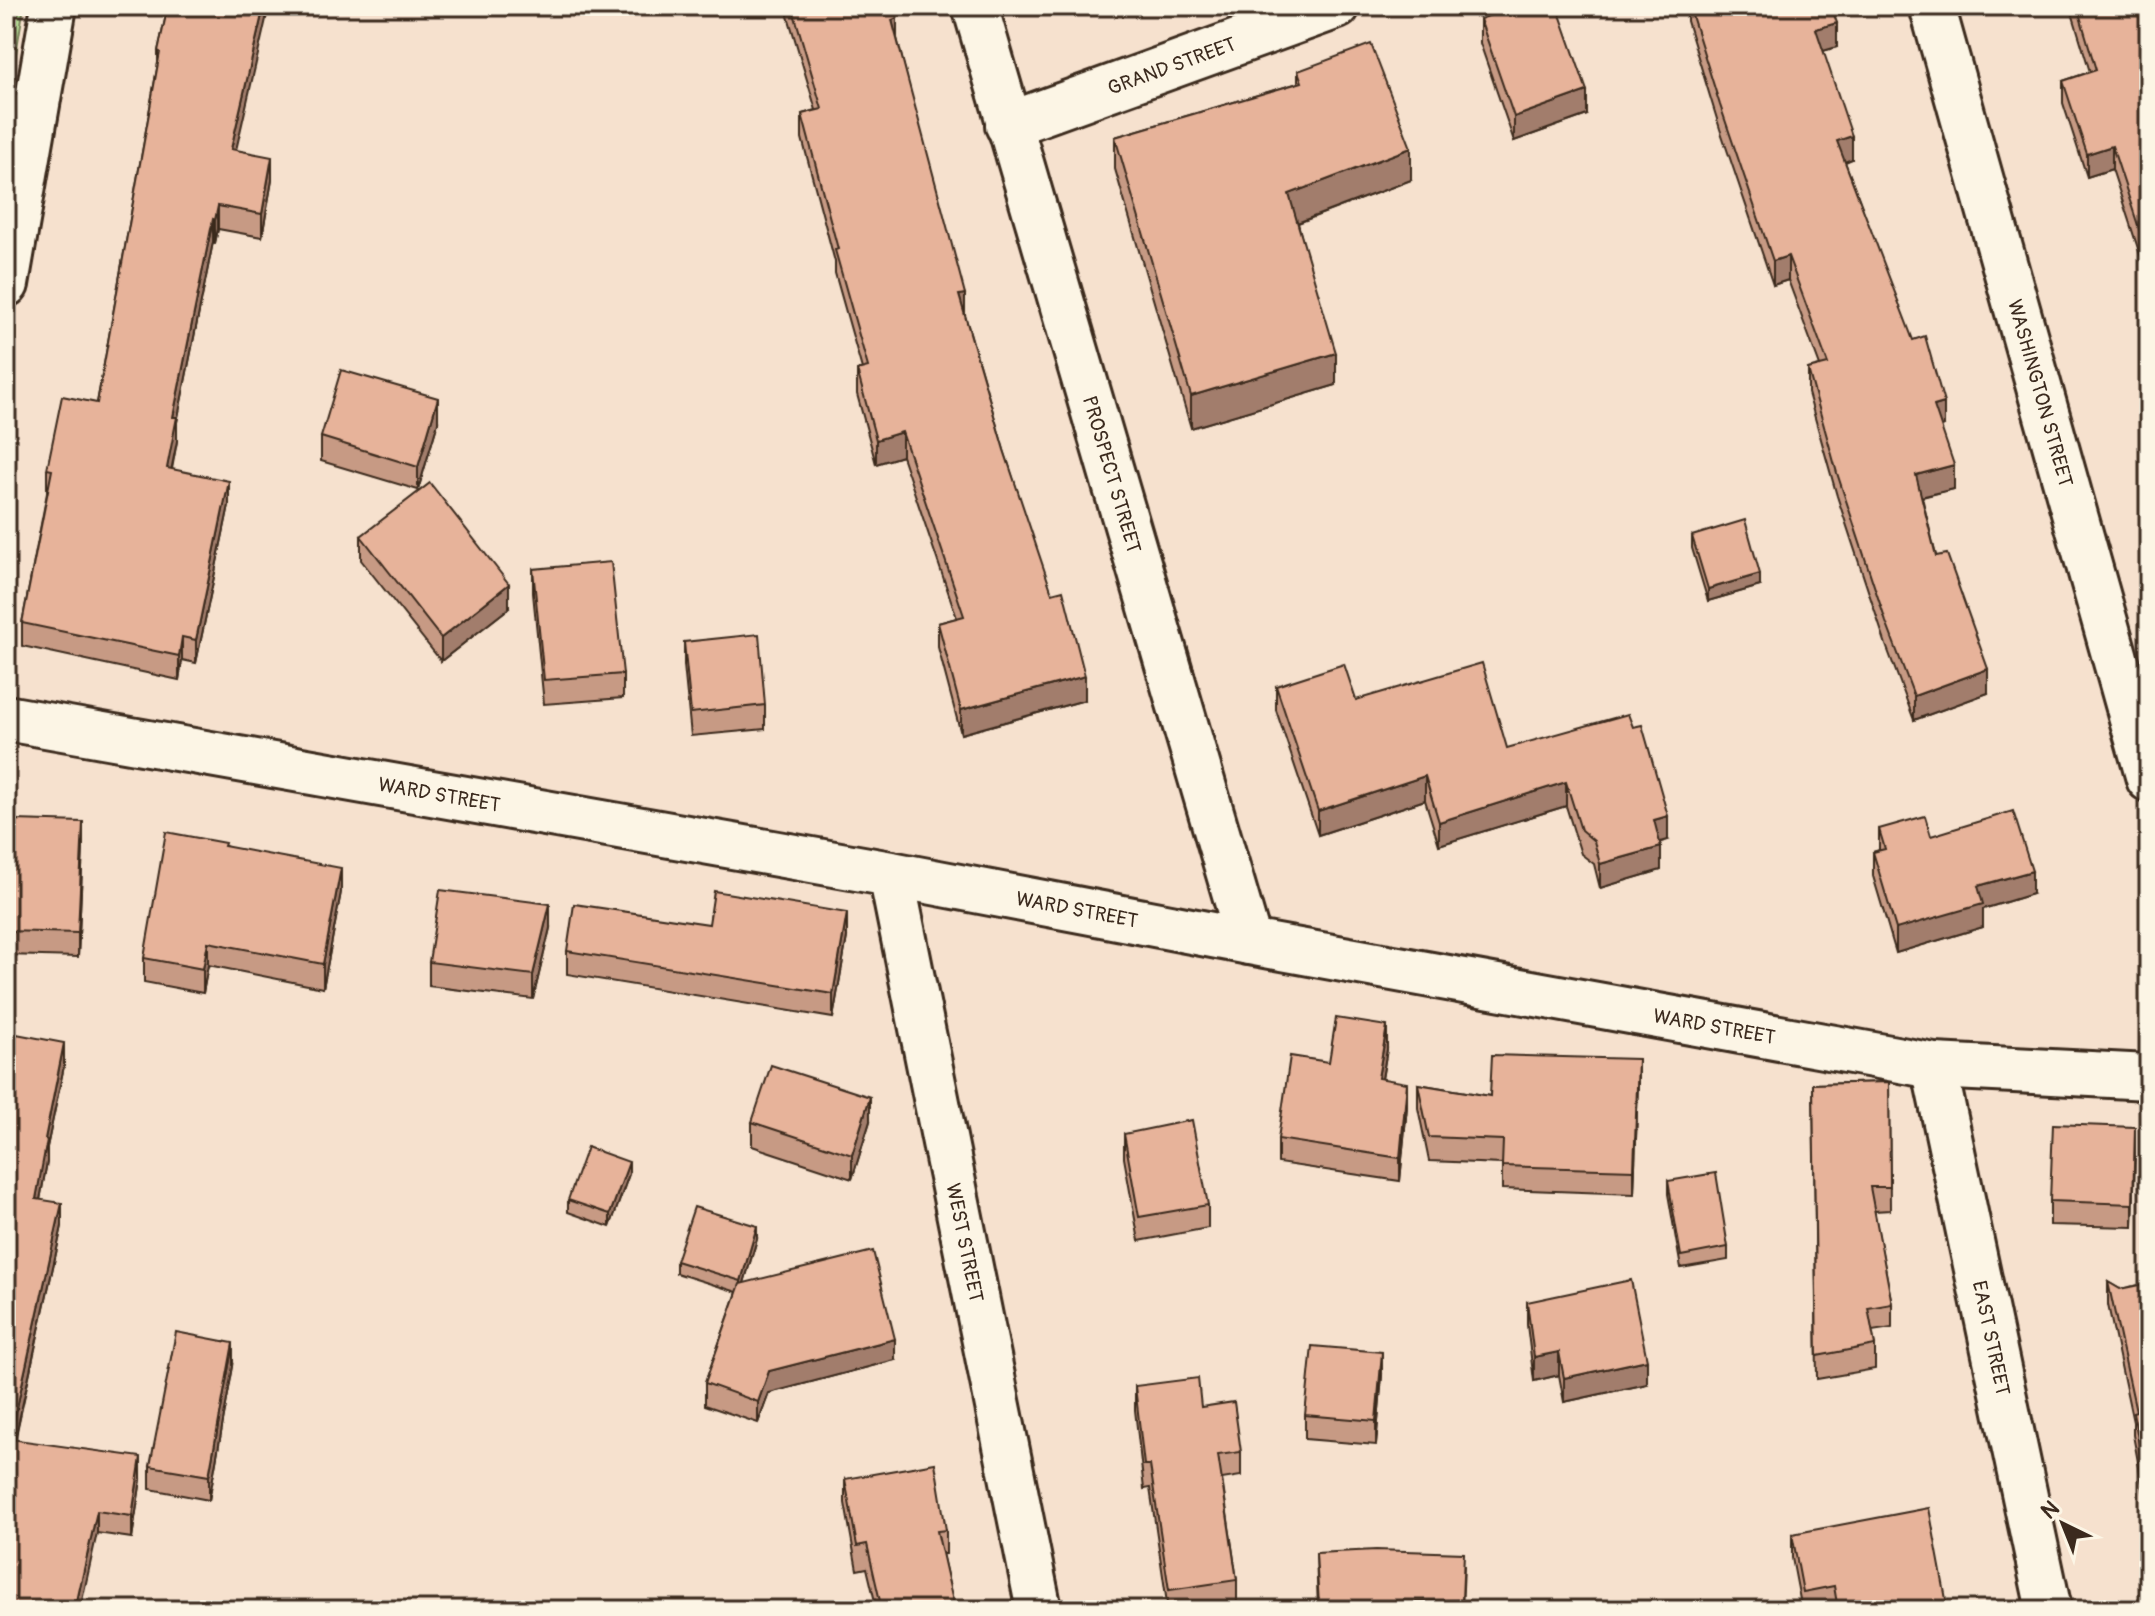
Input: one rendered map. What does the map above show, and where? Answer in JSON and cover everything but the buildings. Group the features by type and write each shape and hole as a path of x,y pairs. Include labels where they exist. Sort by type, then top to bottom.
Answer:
{"street":[{"path":"6,284 54,6"},
{"name":"PROSPECT STREET","path":"975,6 1249,942"},
{"name":"GRAND STREET","path":"1008,125 1337,6"},
{"name":"WASHINGTON STREET","path":"1932,6 2149,779"},
{"name":"WARD STREET","path":"6,718 891,874 1934,1066 2149,1077"},
{"name":"WEST STREET","path":"891,874 1039,1610"},
{"name":"EAST STREET","path":"1934,1066 2049,1610"}],"green space":[{"path":"6,6 24,6 6,113"}]}
